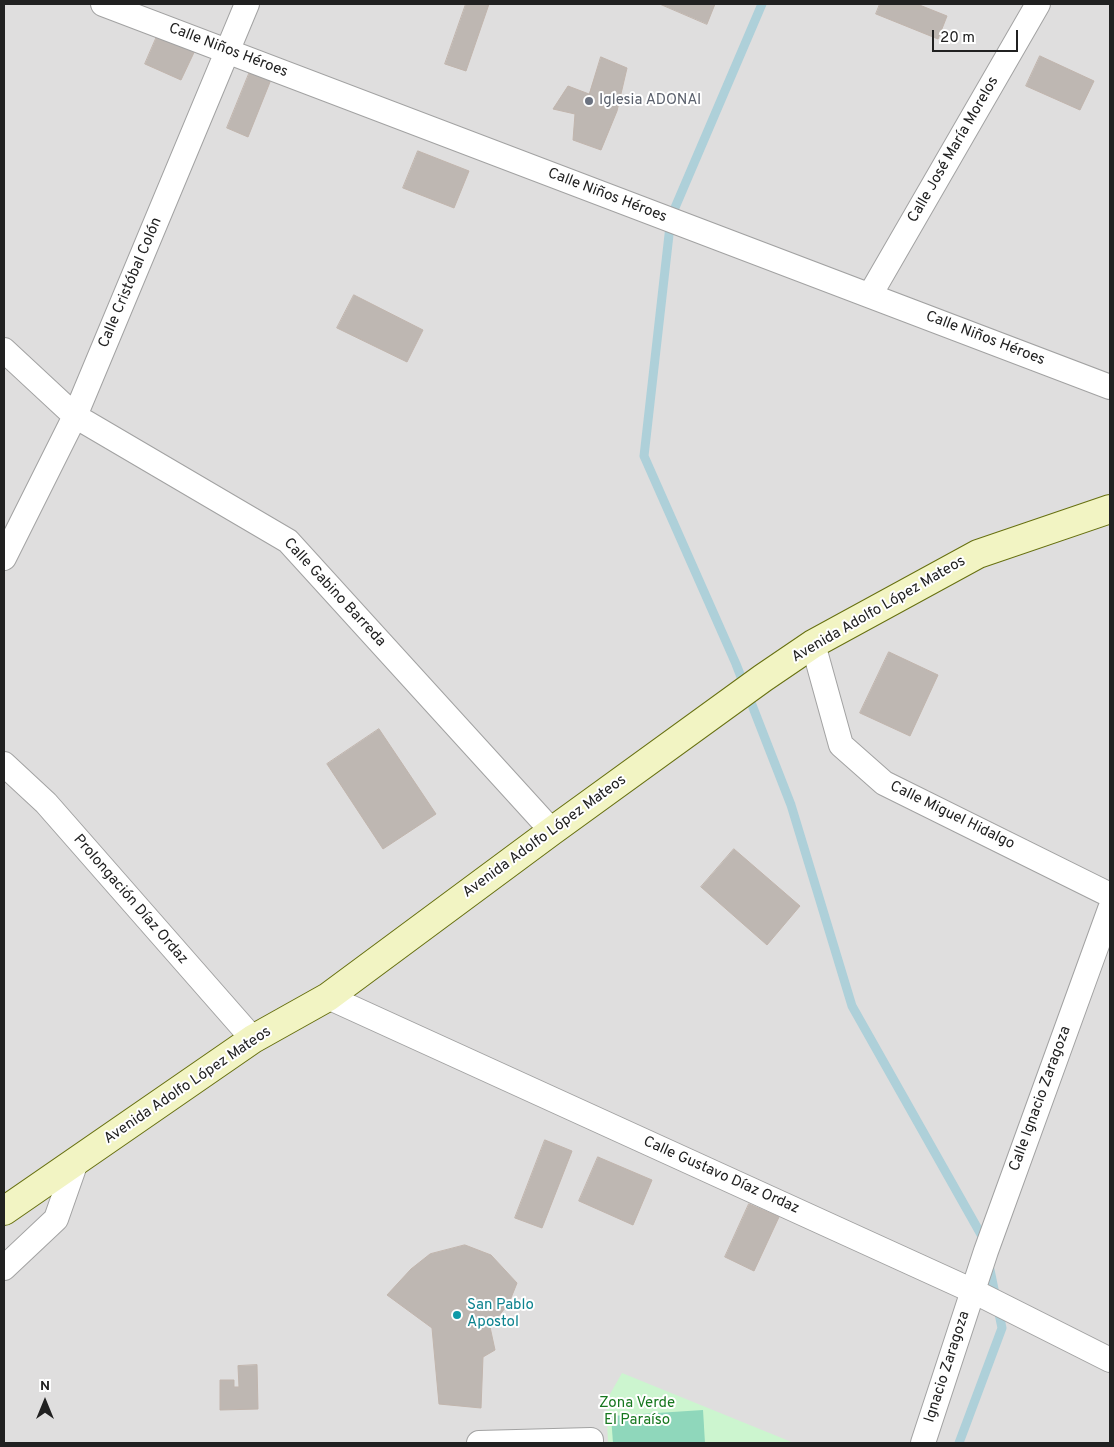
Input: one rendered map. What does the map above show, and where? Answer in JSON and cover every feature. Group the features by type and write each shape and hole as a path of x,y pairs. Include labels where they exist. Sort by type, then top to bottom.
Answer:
{"main road":[{"name":"Avenida Adolfo López Mateos","path":"4,1211 253,1039 328,997 552,831 813,644 978,554 1110,509"}],"street":[{"name":"Calle Niños Héroes","path":"103,4 1110,387"},
{"name":"Calle Cristóbal Colón","path":"4,558 75,416 247,4"},
{"name":"Calle José María Morelos","path":"870,296 1038,4"},
{"name":"Calle Gabino Barreda","path":"4,350 75,416 288,542 552,831"},
{"name":"Calle Miguel Hidalgo","path":"813,644 841,745 884,783 1110,895"},
{"name":"Prolongación Díaz Ordaz","path":"4,764 46,803 253,1039"},
{"name":"Calle Ignacio Zaragoza","path":"973,1291 1110,909"},
{"name":"Calle Gustavo Díaz Ordaz","path":"328,997 973,1291 1110,1360"},
{"path":"4,1268 56,1219 76,1162"},
{"name":"Ignacio Zaragoza","path":"923,1443 973,1291"},
{"path":"479,1443 591,1442"}],"shaded area":[{"path":"4,4 1110,4 1110,1443 4,1443"}],"green space":[{"name":"Zona Verde El Paraíso","path":"622,1373 794,1443 608,1443 606,1401"},
{"path":"703,1410 705,1443 613,1443 611,1416"}],"building":[{"path":"466,4 489,4 466,71 445,64"},
{"path":"660,4 715,4 707,24"},
{"path":"880,4 917,4 947,16 938,39 876,14"},
{"path":"161,27 198,44 181,80 145,64"},
{"path":"1040,56 1094,81 1080,110 1026,86"},
{"name":"Iglesia ADONAI","path":"601,57 627,68 617,111 601,150 573,140 575,114 553,109 568,86 589,94"},
{"path":"253,64 274,72 248,137 227,128"},
{"path":"418,151 469,171 454,208 403,188"},
{"path":"354,295 423,330 407,362 337,328"},
{"path":"889,652 938,675 910,736 860,713"},
{"path":"379,729 436,814 383,849 327,764"},
{"path":"734,849 800,906 767,945 701,887"},
{"path":"545,1140 572,1151 542,1228 515,1218"},
{"path":"598,1157 652,1180 633,1225 579,1201"},
{"path":"749,1204 779,1217 754,1271 725,1257"},
{"name":"San Pablo Apostol","path":"465,1245 491,1255 517,1283 509,1303 490,1327 495,1350 483,1357 481,1408 439,1404 432,1328 387,1295 411,1269 430,1254"},
{"path":"257,1365 258,1409 220,1410 220,1380 234,1380 234,1387 239,1387 238,1366"}],"waterway":[{"path":"762,4 671,217 644,456 736,664 791,805 852,1006 984,1242"},
{"path":"959,1443 1002,1328 989,1265"}],"place":[{"name":"Iglesia ADONAI","path":"589,101"},
{"name":"San Pablo Apostol","path":"457,1315"}]}
